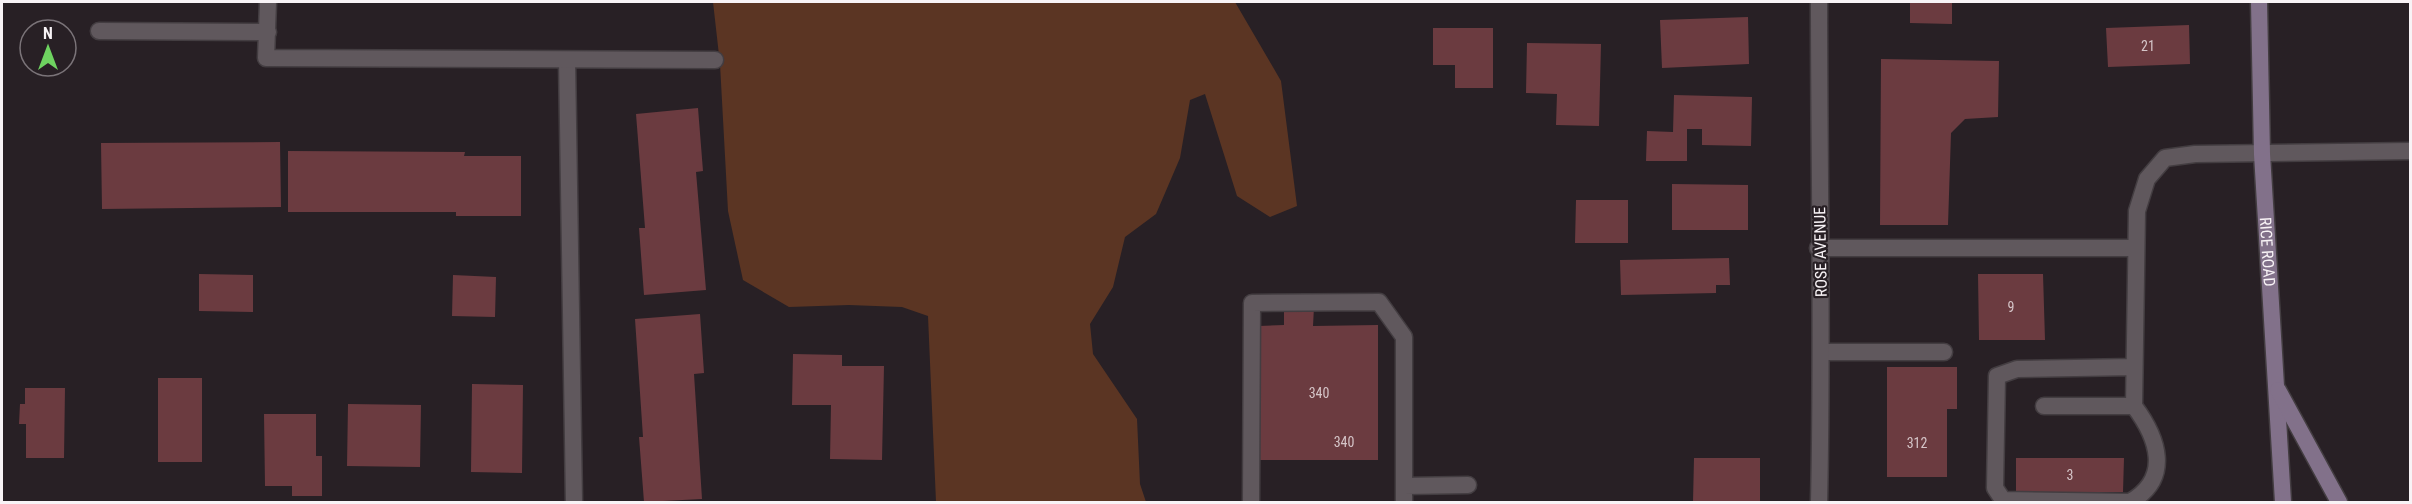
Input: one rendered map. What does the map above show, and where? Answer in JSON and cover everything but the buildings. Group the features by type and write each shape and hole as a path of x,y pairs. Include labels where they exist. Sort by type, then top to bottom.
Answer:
{"main road":[{"name":"RICE ROAD","path":"2259,2 2262,154 2283,502"},
{"path":"2276,388 2339,502"}],"street":[{"path":"268,2 266,58 715,60"},
{"name":"ROSE AVENUE","path":"1818,502 1822,352 1818,248 1819,2"},
{"path":"99,31 268,32"},
{"path":"567,60 574,502"},
{"path":"2133,367 2017,369 1997,376 1995,488 2003,500 2130,502 2145,493 2156,470 2156,441 2134,406 2135,248 2137,211 2147,179 2165,158 2195,154 2410,151"},
{"path":"1818,248 2135,248"},
{"path":"1251,502 1252,303 1379,302 1404,337 1404,494 1468,485"},
{"path":"1822,352 1944,352"},
{"path":"2044,406 2134,406"}],"shaded area":[{"path":"713,2 1235,2 1281,81 1297,206 1270,217 1237,196 1205,94 1190,100 1180,158 1156,214 1125,237 1113,287 1090,324 1093,354 1137,419 1140,484 1146,502 936,502 928,316 902,307 849,305 789,307 743,280 728,211 720,64"}]}
